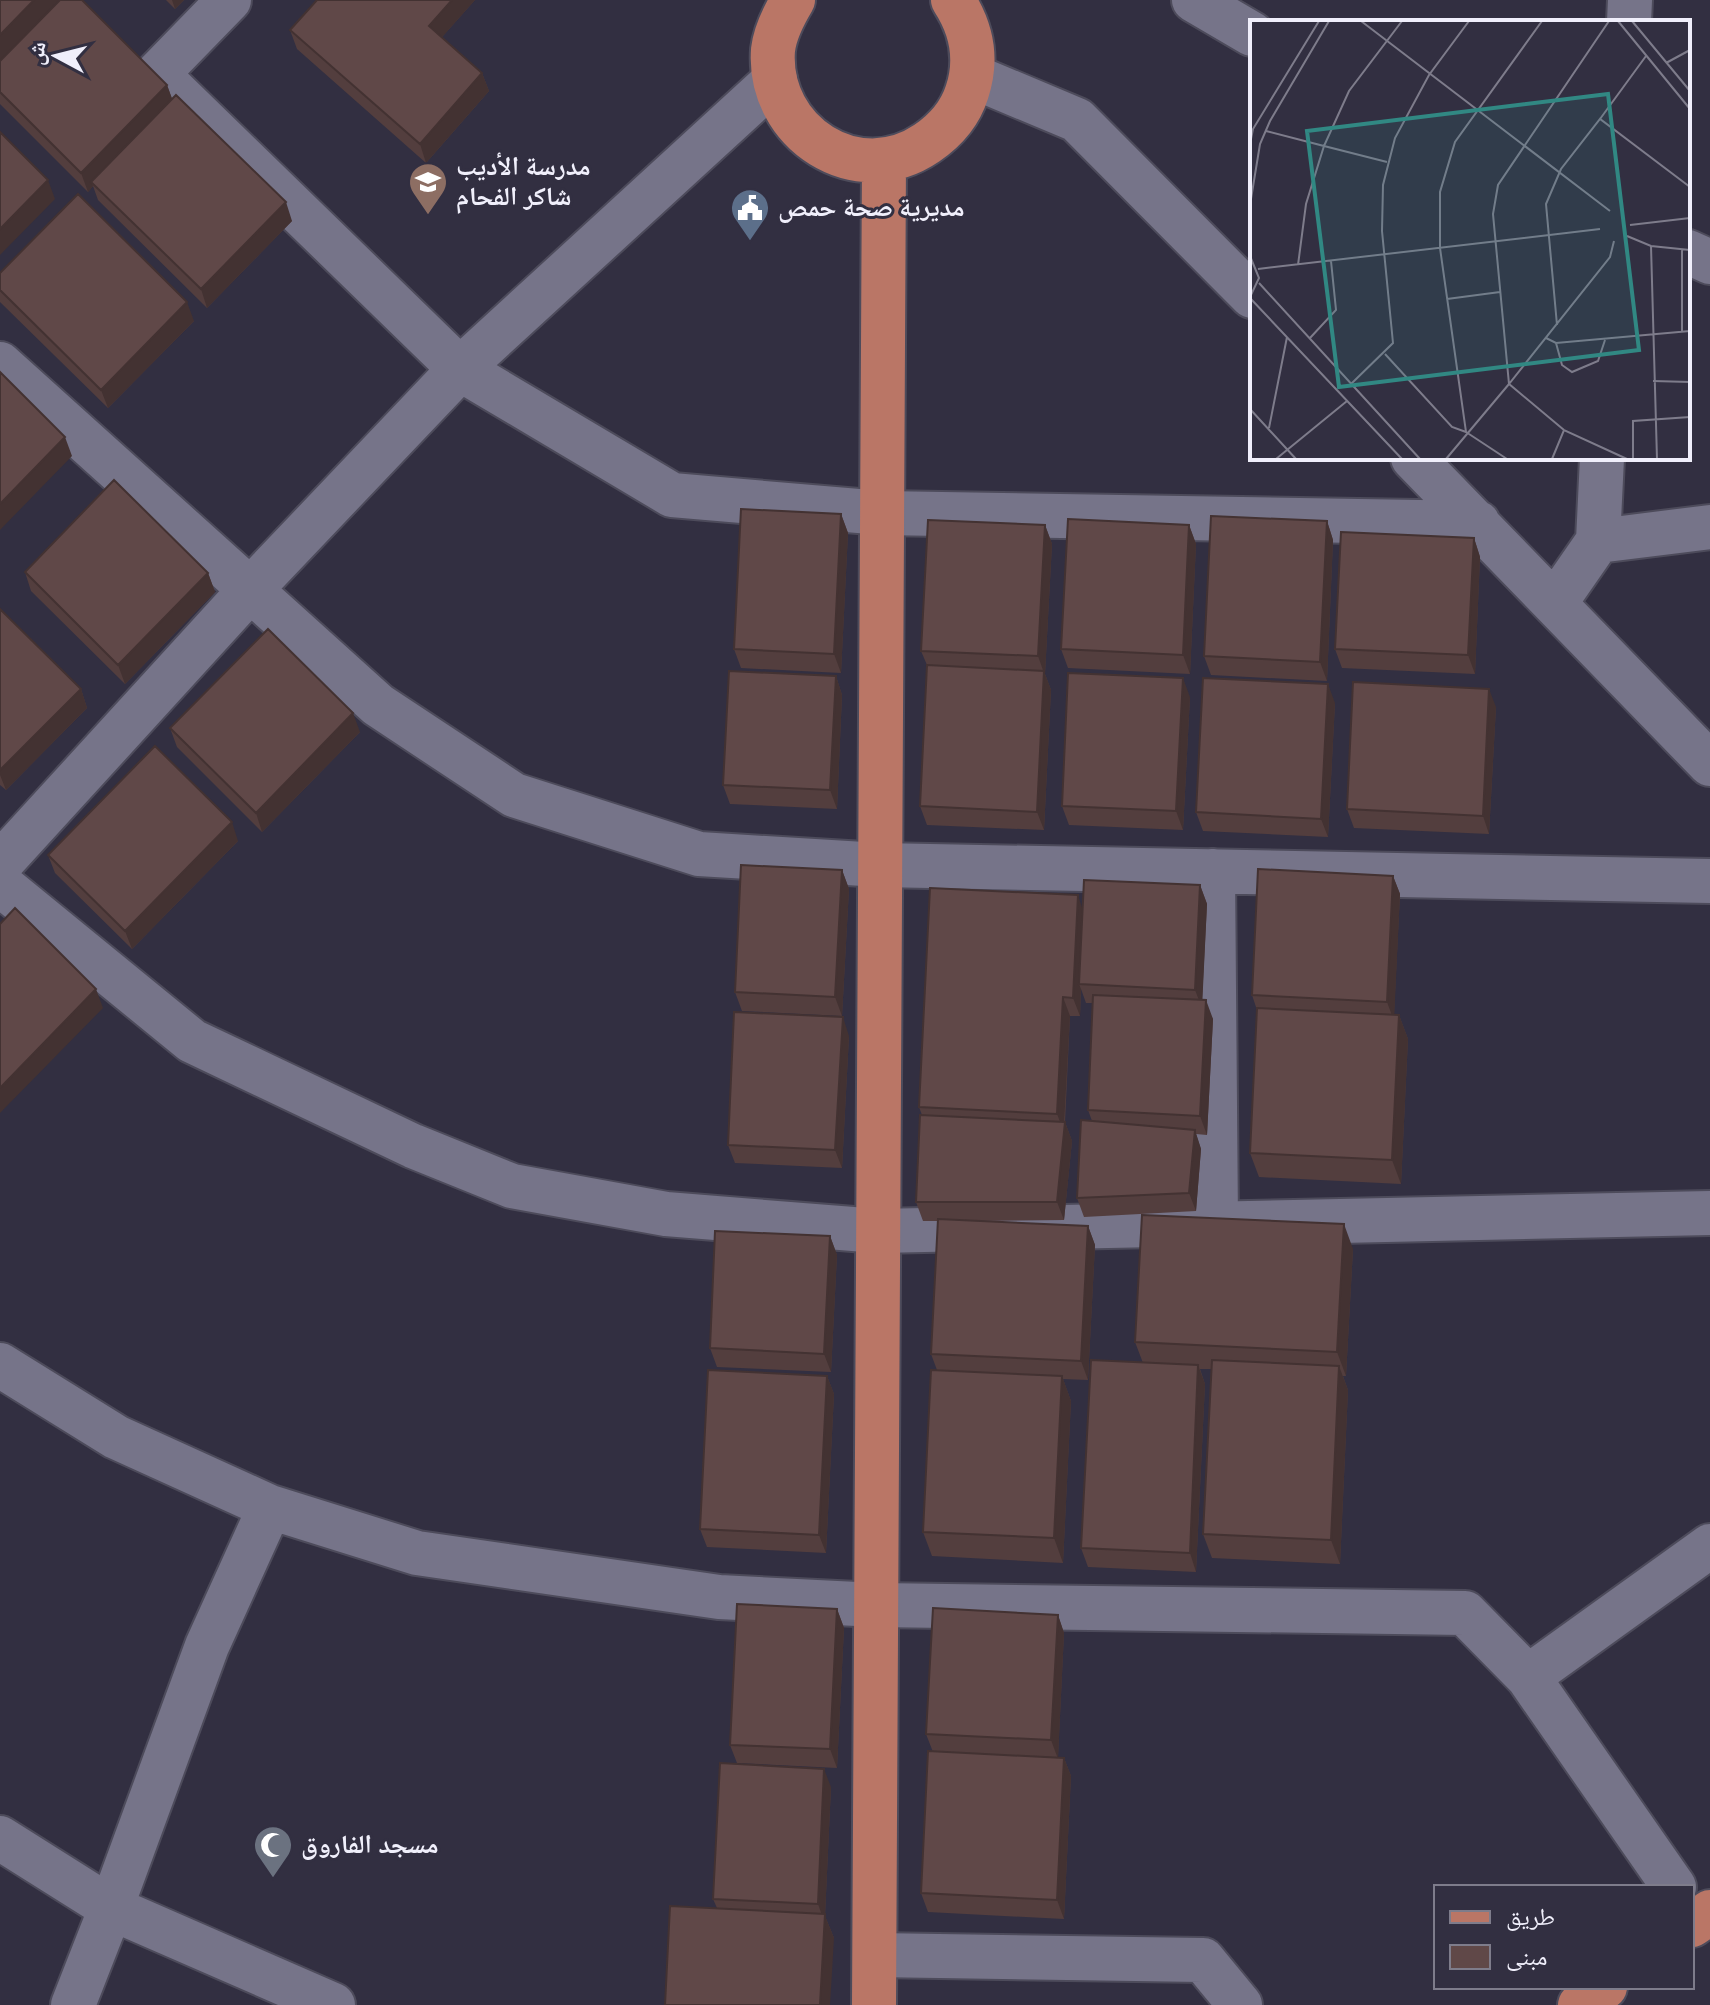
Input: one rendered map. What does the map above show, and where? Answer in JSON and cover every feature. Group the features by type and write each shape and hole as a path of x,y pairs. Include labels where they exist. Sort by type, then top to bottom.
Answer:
{"main road":[{"path":"793,0 782,19 773,49 775,80 784,108 802,132 826,149 854,159 884,161 915,152 942,133 962,107 972,76 973,46 964,17 953,0"},
{"path":"874,2005 884,161"},
{"path":"1580,2005 1602,1989"}],"street":[{"path":"157,74 229,0"},
{"path":"1194,0 1250,33"},
{"path":"1629,20 1630,0"},
{"path":"124,42 460,369 672,495 882,513 1478,523"},
{"path":"972,76 1077,120 1250,294"},
{"path":"0,864 250,590 460,369 775,80"},
{"path":"1690,253 1710,262"},
{"path":"0,364 378,705 514,795 699,854 880,865 1710,881"},
{"path":"1555,603 1598,541 1602,460"},
{"path":"1431,464 1478,523 1710,764"},
{"path":"1598,541 1710,527"},
{"path":"1213,871 1216,1223"},
{"path":"0,884 192,1041 413,1146 512,1186 666,1214 878,1231 1710,1213"},
{"path":"0,1365 116,1437 270,1507 417,1553 719,1597 877,1605 1465,1613 1528,1677 1675,1885"},
{"path":"73,2005 207,1646 270,1507"},
{"path":"1528,1677 1710,1546"},
{"path":"0,1838 111,1908 333,2005"},
{"path":"875,1955 1203,1960 1240,2005"}],"building":[{"path":"0,0 34,0 0,35"},
{"path":"60,0 82,0 167,85 81,173 0,92 0,61"},
{"path":"317,0 452,0 429,26 482,73 420,144 290,30"},
{"path":"176,95 286,202 201,289 91,182"},
{"path":"0,132 48,180 0,229"},
{"path":"78,194 187,302 101,390 0,290 0,273"},
{"path":"0,372 65,437 0,504"},
{"path":"114,480 208,573 118,665 25,572"},
{"path":"741,509 841,514 834,654 734,649"},
{"path":"1211,516 1327,521 1320,662 1204,656"},
{"path":"1068,519 1189,525 1183,655 1061,649"},
{"path":"928,520 1045,525 1038,656 921,651"},
{"path":"1341,532 1474,538 1468,655 1335,649"},
{"path":"0,609 81,689 0,770"},
{"path":"268,629 353,713 256,813 170,728"},
{"path":"927,665 1044,671 1037,812 920,806"},
{"path":"729,671 836,676 830,790 723,785"},
{"path":"1068,673 1183,678 1176,811 1062,806"},
{"path":"1203,678 1328,684 1321,819 1196,812"},
{"path":"1353,682 1489,689 1483,816 1347,809"},
{"path":"155,746 232,822 125,931 48,855"},
{"path":"741,865 842,870 835,997 735,992"},
{"path":"1258,869 1393,876 1387,1002 1252,995"},
{"path":"1084,880 1200,885 1195,990 1079,984"},
{"path":"930,888 1078,895 1073,998 1063,997 1057,1114 919,1107"},
{"path":"15,908 96,989 0,1088 0,924"},
{"path":"1093,995 1206,1000 1200,1116 1088,1110"},
{"path":"1257,1008 1399,1015 1392,1160 1250,1153"},
{"path":"734,1012 843,1017 835,1150 728,1145"},
{"path":"920,1115 1065,1122 1057,1202 916,1202"},
{"path":"1081,1120 1195,1130 1189,1193 1077,1198"},
{"path":"1142,1215 1344,1224 1337,1352 1135,1342"},
{"path":"938,1219 1088,1226 1081,1361 931,1354"},
{"path":"715,1231 830,1236 824,1354 710,1348"},
{"path":"1091,1360 1198,1365 1190,1553 1081,1548"},
{"path":"1212,1360 1339,1366 1331,1540 1203,1534"},
{"path":"708,1370 827,1376 819,1535 700,1529"},
{"path":"931,1370 1062,1376 1054,1538 923,1532"},
{"path":"737,1604 837,1609 830,1749 730,1745"},
{"path":"933,1608 1058,1615 1051,1740 926,1734"},
{"path":"928,1751 1064,1758 1057,1900 921,1893"},
{"path":"720,1763 824,1769 818,1904 713,1899"},
{"path":"670,1906 825,1914 820,2005 665,2005"}],"place":[{"name":"مدرسة الأديب شاكر الفحام","path":"428,216"},
{"name":"مديرية صحة حمص","path":"750,242"},
{"name":"مسجد الفاروق","path":"273,1879"}]}
